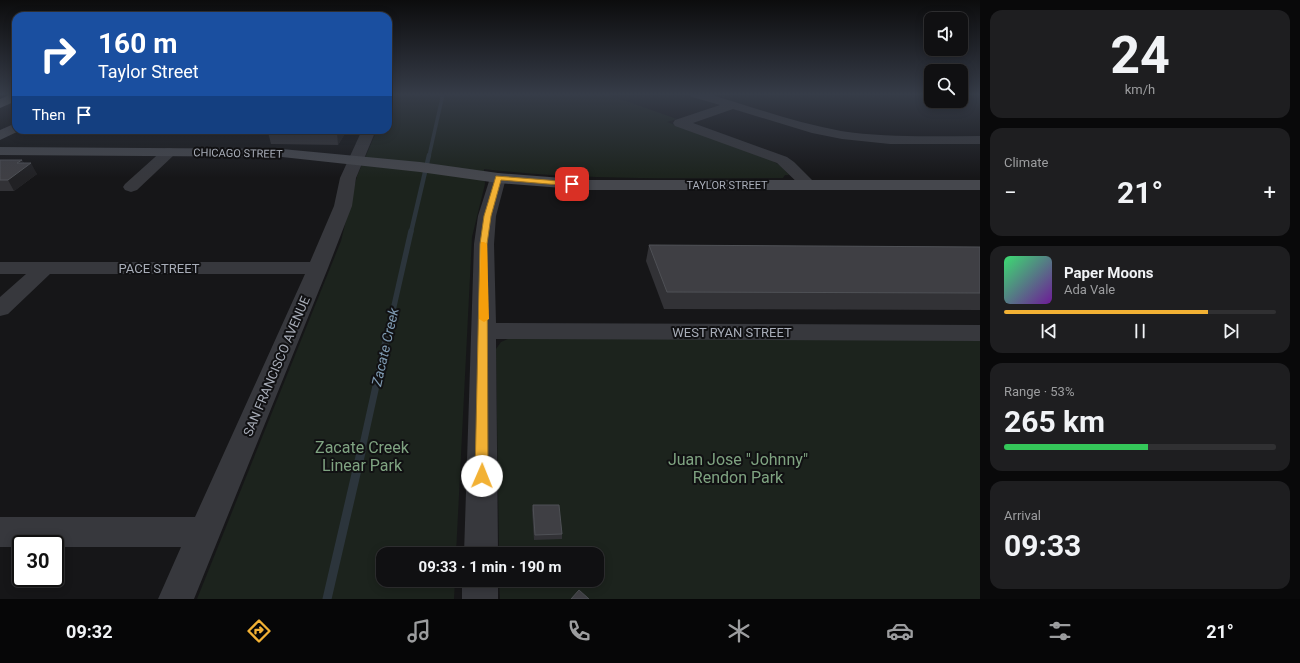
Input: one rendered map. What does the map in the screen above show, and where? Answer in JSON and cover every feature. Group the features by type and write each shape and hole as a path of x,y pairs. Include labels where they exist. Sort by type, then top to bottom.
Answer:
{"street":[{"path":"683,122 680,123 782,160 809,185"},
{"path":"790,122 842,135 890,140 980,140"},
{"path":"0,136 12,129"},
{"name":"SAN FRANCISCO AVENUE","path":"176,599 318,268 343,206 348,178 365,161 368,134"},
{"name":"CHICAGO STREET","path":"0,151 282,153 365,161 486,176"},
{"path":"131,187 169,152"},
{"path":"481,547 484,244 487,216 486,176"},
{"name":"TAYLOR STREET","path":"486,176 588,185 980,185"},
{"name":"PACE STREET","path":"0,268 318,268"},
{"path":"0,309 45,268"},
{"name":"WEST RYAN STREET","path":"484,331 980,333"},
{"path":"0,532 205,532"},
{"path":"480,587 480,599"}],"green space":[{"name":"Zacate Creek Linear Park","path":"392,122 667,122 766,157 781,166 789,175 785,175 783,178 633,178 521,173 484,169 485,184 472,237 456,547 376,547 376,587 455,587 454,599 197,599 341,241 357,176 375,134 392,134"},
{"name":"Juan Jose \"Johnny\" Rendon Park","path":"510,338 980,338 980,599 500,599 499,587 604,587 604,547 499,547 496,349 501,342"}],"building":[{"path":"0,160 22,160 17,163 31,163 8,180 0,180"},
{"path":"649,245 980,247 980,293 667,292"},
{"path":"533,505 559,505 562,534 535,535"},
{"path":"579,590 589,599 571,599"}],"waterway":[{"name":"Zacate Creek","path":"429,156 437,122"},
{"name":"Zacate Creek","path":"411,232 429,155"},
{"name":"Zacate Creek","path":"389,328 411,231"},
{"name":"Zacate Creek","path":"362,449 389,327"},
{"name":"Zacate Creek","path":"327,599 362,448"}],"slow traffic":[{"path":"484,244 484,319"}],"route":[{"path":"482,476 484,244 487,216 498,178 572,184"}]}
